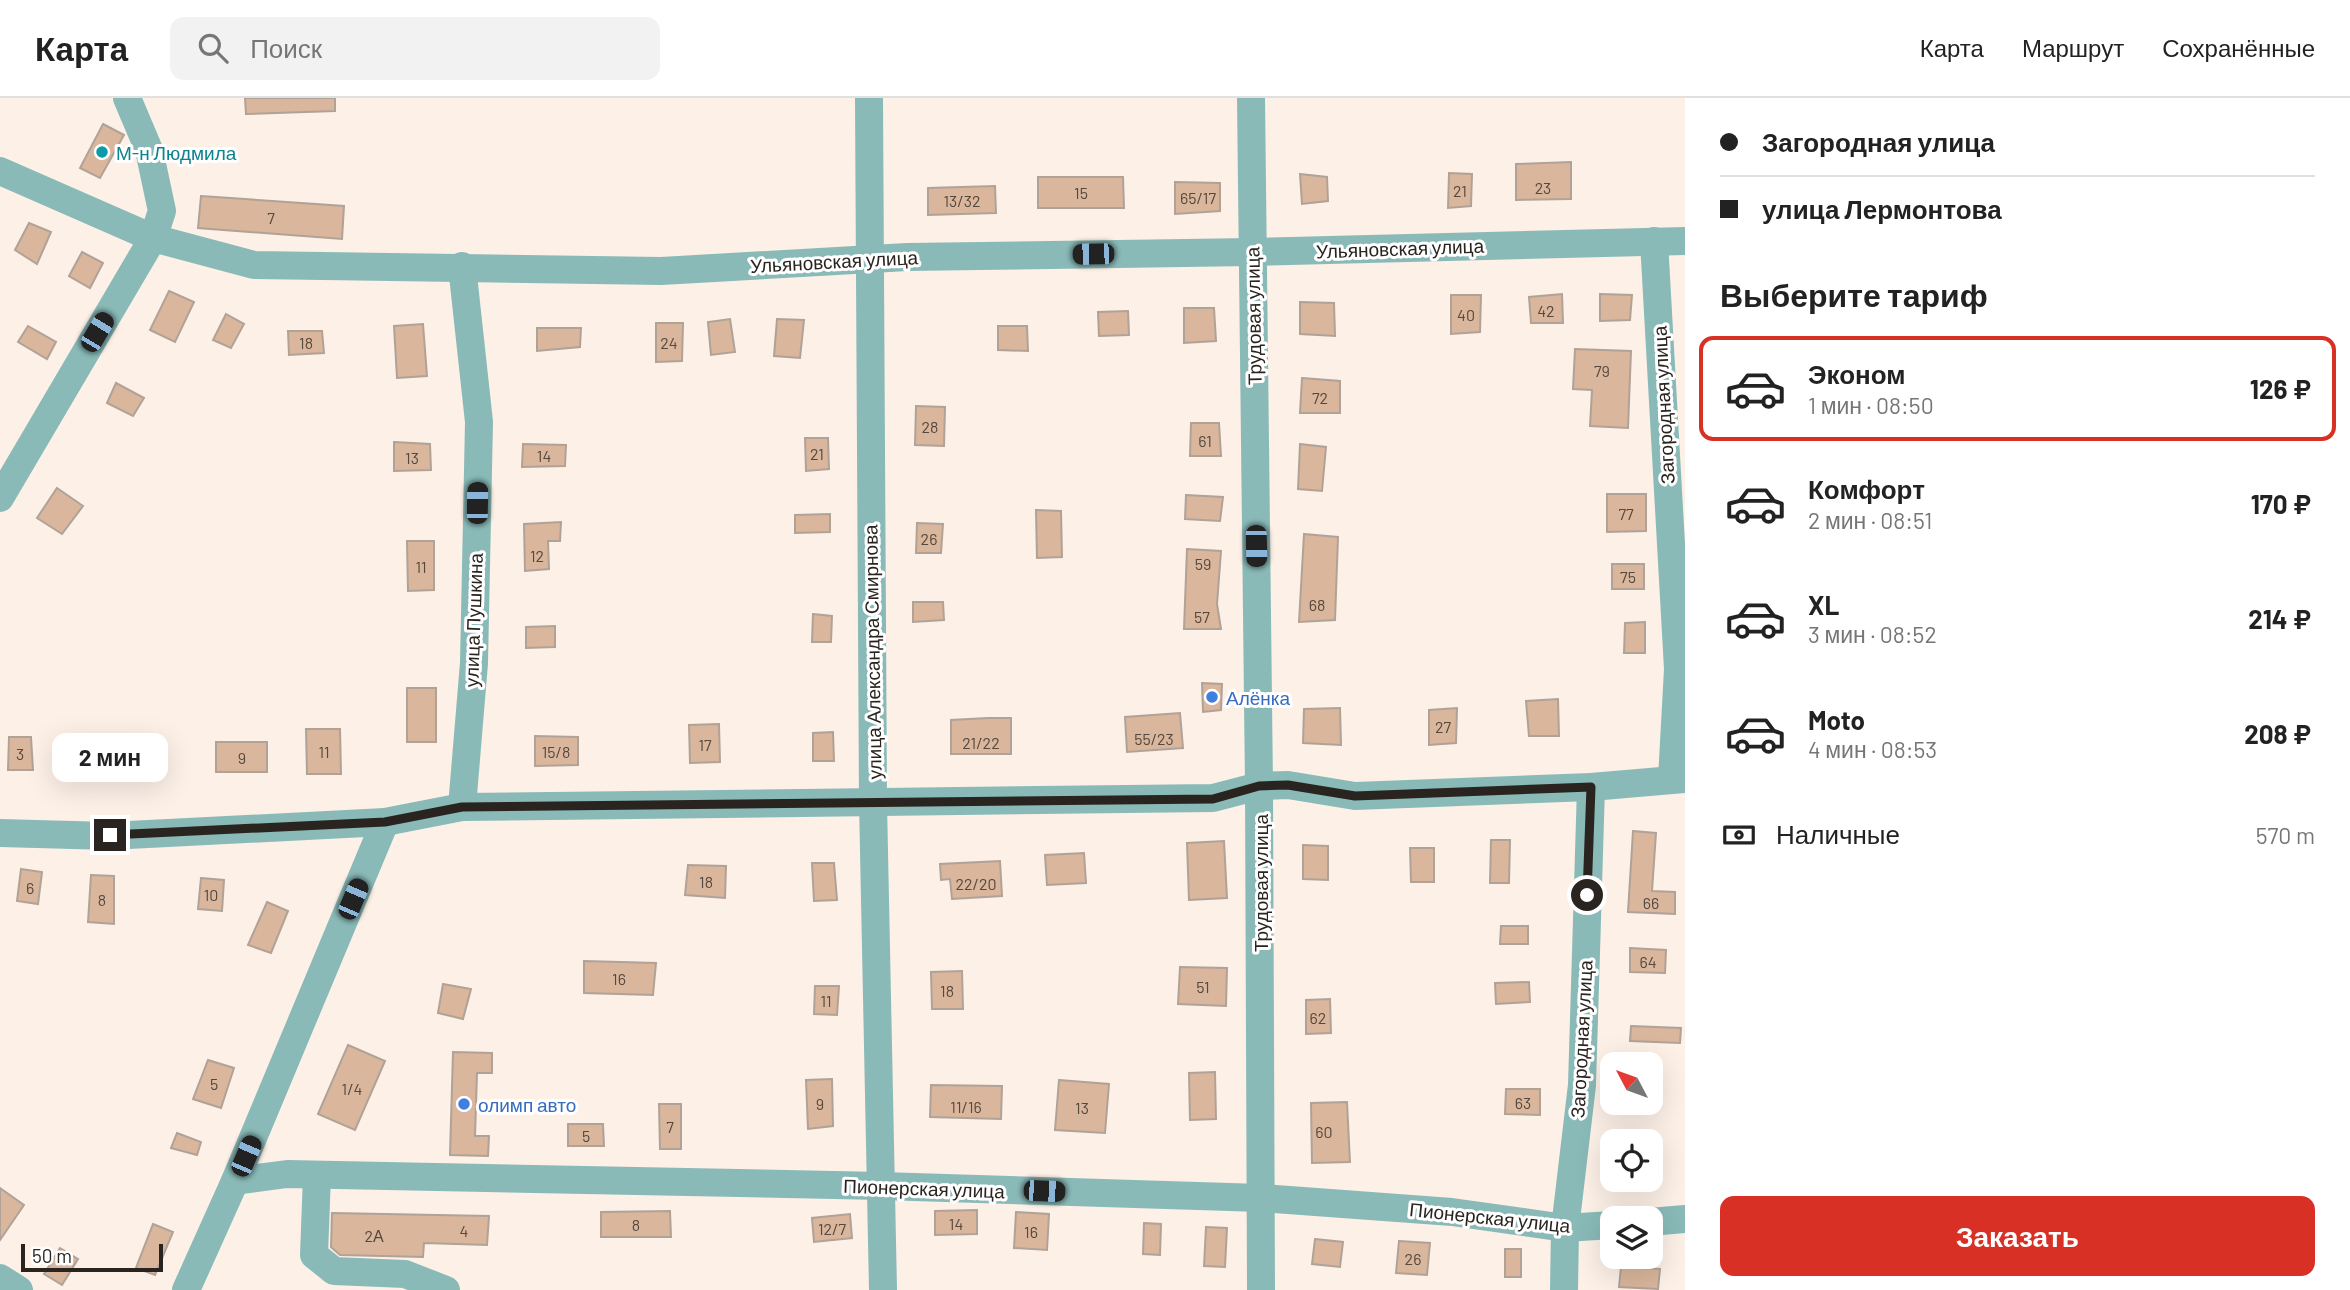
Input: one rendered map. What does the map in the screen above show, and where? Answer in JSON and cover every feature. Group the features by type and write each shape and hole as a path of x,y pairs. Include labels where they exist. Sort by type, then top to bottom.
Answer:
{"street":[{"path":"0,498 153,238 162,211 149,150 127,98"},
{"name":"улица Александра Смирнова","path":"869,98 873,802 883,1290"},
{"name":"Трудовая улица","path":"1251,98 1259,786 1261,1290"},
{"name":"Ульяновская улица","path":"0,171 153,238 254,265 462,265 661,271 868,259 1685,241"},
{"name":"Загородная улица","path":"1654,241 1678,669 1678,779"},
{"name":"улица Пушкина","path":"462,265 479,422 474,663 462,807"},
{"path":"0,833 110,835 385,822 462,807 1213,799 1259,786 1288,785 1355,796 1591,787 1678,779"},
{"name":"Загородная улица","path":"1564,1290 1565,1228 1582,1085 1591,787"},
{"path":"186,1290 235,1181 385,822"},
{"name":"Пионерская улица","path":"235,1181 287,1174 882,1186 1261,1198 1452,1212 1565,1228 1600,1225"},
{"path":"317,1175 314,1255 334,1271 405,1274 446,1290"},
{"path":"1663,1221 1685,1219"},
{"path":"0,1278 19,1290"}],"building":[{"path":"245,98 335,98 335,111 246,114"},
{"name":"М-н Людмила","path":"103,124 124,135 100,178 80,168"},
{"path":"1571,162 1571,199 1516,200 1516,164"},
{"path":"1449,173 1472,174 1471,206 1448,208"},
{"path":"1300,174 1327,177 1328,201 1302,204"},
{"path":"1038,177 1123,177 1124,208 1038,208"},
{"path":"1175,182 1220,183 1220,211 1175,214"},
{"path":"995,186 996,213 928,215 928,188"},
{"path":"201,196 344,206 342,239 198,228"},
{"path":"29,223 51,232 37,264 15,250"},
{"path":"82,252 103,263 90,288 69,276"},
{"path":"169,291 194,302 175,342 150,330"},
{"path":"1562,294 1563,323 1531,323 1529,297"},
{"path":"1600,294 1632,295 1630,320 1600,321"},
{"path":"1451,295 1481,295 1480,332 1451,334"},
{"path":"1300,302 1334,303 1335,336 1300,334"},
{"path":"1184,308 1214,308 1216,341 1184,343"},
{"path":"1128,311 1129,335 1099,336 1098,312"},
{"path":"226,314 244,324 231,348 213,340"},
{"path":"730,319 735,352 711,355 708,322"},
{"path":"777,319 804,320 800,358 774,356"},
{"path":"656,323 683,323 682,361 656,362"},
{"path":"423,324 427,376 397,378 394,326"},
{"path":"28,326 56,342 47,359 18,342"},
{"path":"998,326 1027,326 1028,351 998,350"},
{"path":"537,328 581,328 580,347 537,351"},
{"path":"288,331 322,331 324,353 289,355"},
{"path":"1575,349 1631,351 1628,428 1590,426 1592,390 1573,389"},
{"path":"1302,378 1340,381 1340,413 1300,413"},
{"path":"116,383 144,398 133,416 107,403"},
{"path":"916,406 945,407 944,446 915,445"},
{"path":"1191,423 1219,423 1221,456 1190,456"},
{"path":"805,438 828,438 829,469 806,471"},
{"path":"394,442 430,444 431,470 394,471"},
{"path":"523,444 566,445 565,466 522,467"},
{"path":"1300,444 1326,447 1322,491 1298,489"},
{"path":"57,488 83,506 62,534 37,518"},
{"path":"1607,494 1646,494 1646,531 1607,532"},
{"path":"1186,495 1223,497 1220,521 1185,519"},
{"path":"1036,510 1061,511 1062,557 1037,558"},
{"path":"830,514 830,532 795,533 795,515"},
{"path":"561,522 560,541 548,541 549,569 525,571 524,524"},
{"path":"917,523 943,524 941,553 916,553"},
{"path":"1304,534 1338,537 1335,620 1299,622"},
{"path":"407,541 434,541 434,590 408,591"},
{"path":"1187,549 1221,551 1217,604 1221,629 1184,629"},
{"path":"1612,564 1644,564 1644,589 1612,589"},
{"path":"913,602 943,602 944,620 913,622"},
{"path":"813,614 832,616 831,642 812,642"},
{"path":"1645,622 1645,653 1624,653 1625,623"},
{"path":"555,626 555,647 526,648 526,627"},
{"name":"Алёнка","path":"1202,683 1222,684 1221,710 1203,712"},
{"path":"407,688 436,688 436,742 407,742"},
{"path":"1558,699 1559,736 1529,736 1526,701"},
{"path":"1340,708 1341,745 1303,743 1304,709"},
{"path":"1457,708 1456,743 1429,745 1429,710"},
{"path":"1180,713 1183,748 1127,752 1125,717"},
{"path":"1011,718 1011,754 951,754 951,720"},
{"path":"719,724 720,762 690,763 689,725"},
{"path":"306,729 340,729 341,774 307,774"},
{"path":"833,732 834,761 813,761 813,733"},
{"path":"535,736 578,737 578,765 535,766"},
{"path":"9,737 31,737 33,770 8,770"},
{"path":"91,742 91,771 69,771 69,743"},
{"path":"216,742 267,742 267,772 216,772"},
{"path":"130,753 164,753 164,774 128,774"},
{"path":"1633,831 1656,833 1652,891 1675,892 1675,914 1628,912"},
{"path":"1491,840 1510,840 1509,883 1490,883"},
{"path":"1224,841 1227,898 1189,900 1187,843"},
{"path":"1303,845 1328,846 1328,880 1303,879"},
{"path":"1410,848 1434,848 1434,882 1411,882"},
{"path":"1084,853 1086,883 1047,885 1045,855"},
{"path":"1000,861 1002,896 952,899 950,879 941,880 940,864"},
{"path":"812,863 834,863 837,900 814,901"},
{"path":"688,865 726,866 725,898 685,895"},
{"path":"21,869 42,872 38,904 17,901"},
{"path":"91,875 114,876 114,924 88,922"},
{"path":"201,878 224,880 222,911 198,909"},
{"path":"267,902 288,911 271,953 248,945"},
{"path":"1501,926 1528,926 1528,944 1500,944"},
{"path":"1630,948 1666,950 1665,973 1630,972"},
{"path":"584,961 656,963 653,995 584,993"},
{"path":"1180,967 1227,968 1226,1006 1178,1004"},
{"path":"962,971 963,1009 932,1009 931,972"},
{"path":"1529,982 1530,1002 1496,1004 1495,983"},
{"path":"443,984 471,989 463,1019 438,1013"},
{"path":"815,986 839,986 837,1015 814,1014"},
{"path":"1330,999 1331,1033 1306,1034 1306,1000"},
{"path":"1631,1026 1681,1028 1680,1043 1630,1041"},
{"path":"348,1045 385,1061 355,1130 318,1114"},
{"name":"олимп авто","path":"453,1052 492,1053 492,1073 477,1073 475,1136 489,1136 488,1156 450,1155"},
{"path":"208,1060 234,1068 221,1108 193,1099"},
{"path":"1215,1072 1216,1119 1190,1120 1189,1073"},
{"path":"832,1079 833,1126 808,1129 806,1080"},
{"path":"1059,1080 1109,1084 1105,1133 1055,1130"},
{"path":"931,1085 1002,1086 1001,1119 930,1117"},
{"path":"1506,1089 1540,1089 1540,1115 1505,1114"},
{"path":"1347,1102 1350,1162 1312,1163 1311,1103"},
{"path":"659,1104 681,1104 681,1149 660,1149"},
{"path":"568,1124 603,1124 604,1146 568,1146"},
{"path":"177,1133 201,1142 197,1155 171,1148"},
{"path":"0,1188 24,1205 0,1240"},
{"path":"977,1210 977,1234 935,1235 935,1211"},
{"path":"670,1211 671,1237 601,1237 601,1212"},
{"path":"1016,1212 1049,1214 1047,1250 1014,1248"},
{"path":"332,1213 489,1216 487,1245 424,1243 423,1257 340,1255 331,1247"},
{"path":"850,1214 852,1238 814,1242 812,1218"},
{"path":"1144,1223 1161,1224 1160,1255 1143,1254"},
{"path":"153,1224 173,1232 155,1275 136,1268"},
{"path":"1206,1227 1227,1228 1225,1267 1204,1266"},
{"path":"1315,1239 1343,1242 1340,1267 1312,1264"},
{"path":"1399,1241 1430,1243 1427,1275 1396,1273"},
{"path":"60,1248 78,1259 62,1285 44,1274"},
{"path":"1505,1249 1521,1249 1521,1277 1505,1277"},
{"path":"1621,1269 1660,1269 1658,1289 1619,1287"}],"place":[{"name":"М-н Людмила","path":"102,152"},
{"name":"Алёнка","path":"1212,697"},
{"name":"олимп авто","path":"464,1104"}],"route":[{"path":"110,835 385,822 462,807 1213,799 1259,786 1288,785 1355,796 1591,787 1587,895"}]}
